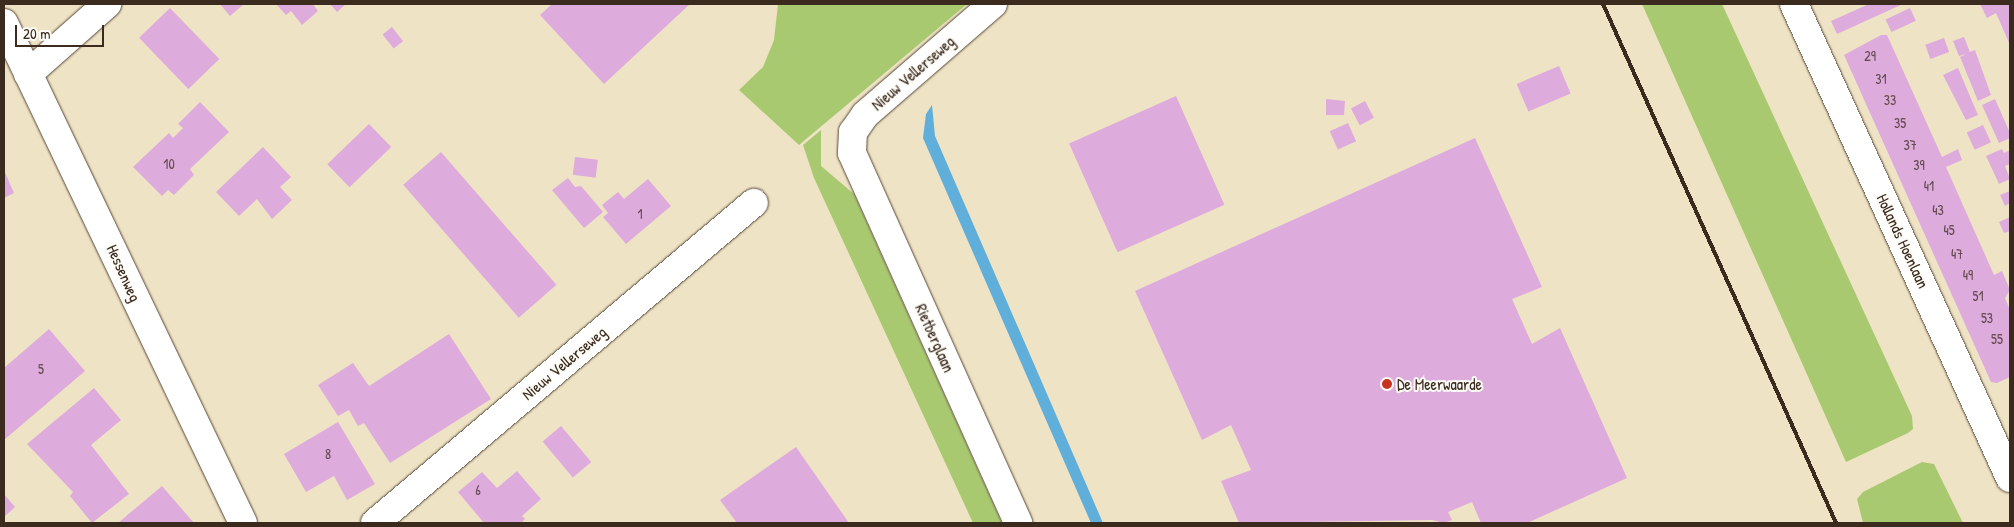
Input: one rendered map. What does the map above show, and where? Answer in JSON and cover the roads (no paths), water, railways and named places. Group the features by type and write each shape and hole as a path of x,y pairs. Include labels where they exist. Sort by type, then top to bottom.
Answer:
{"street":[{"path":"28,74 107,4"},
{"name":"Nieuw Vellerseweg","path":"852,153 853,132 865,115 993,4"},
{"name":"Hollands Hoenlaan","path":"1794,4 2010,478"},
{"name":"Hessenweg","path":"4,23 243,523"},
{"name":"Rietberglaan","path":"852,153 1018,523"},
{"name":"Nieuw Vellerseweg","path":"375,523 754,203"}],"water":[{"path":"932,105 935,136 1103,523 1091,523 923,138 926,114"}],"railway":[{"path":"1603,4 1836,523"}],"place":[{"name":"De Meerwaarde","path":"1387,384"}]}
